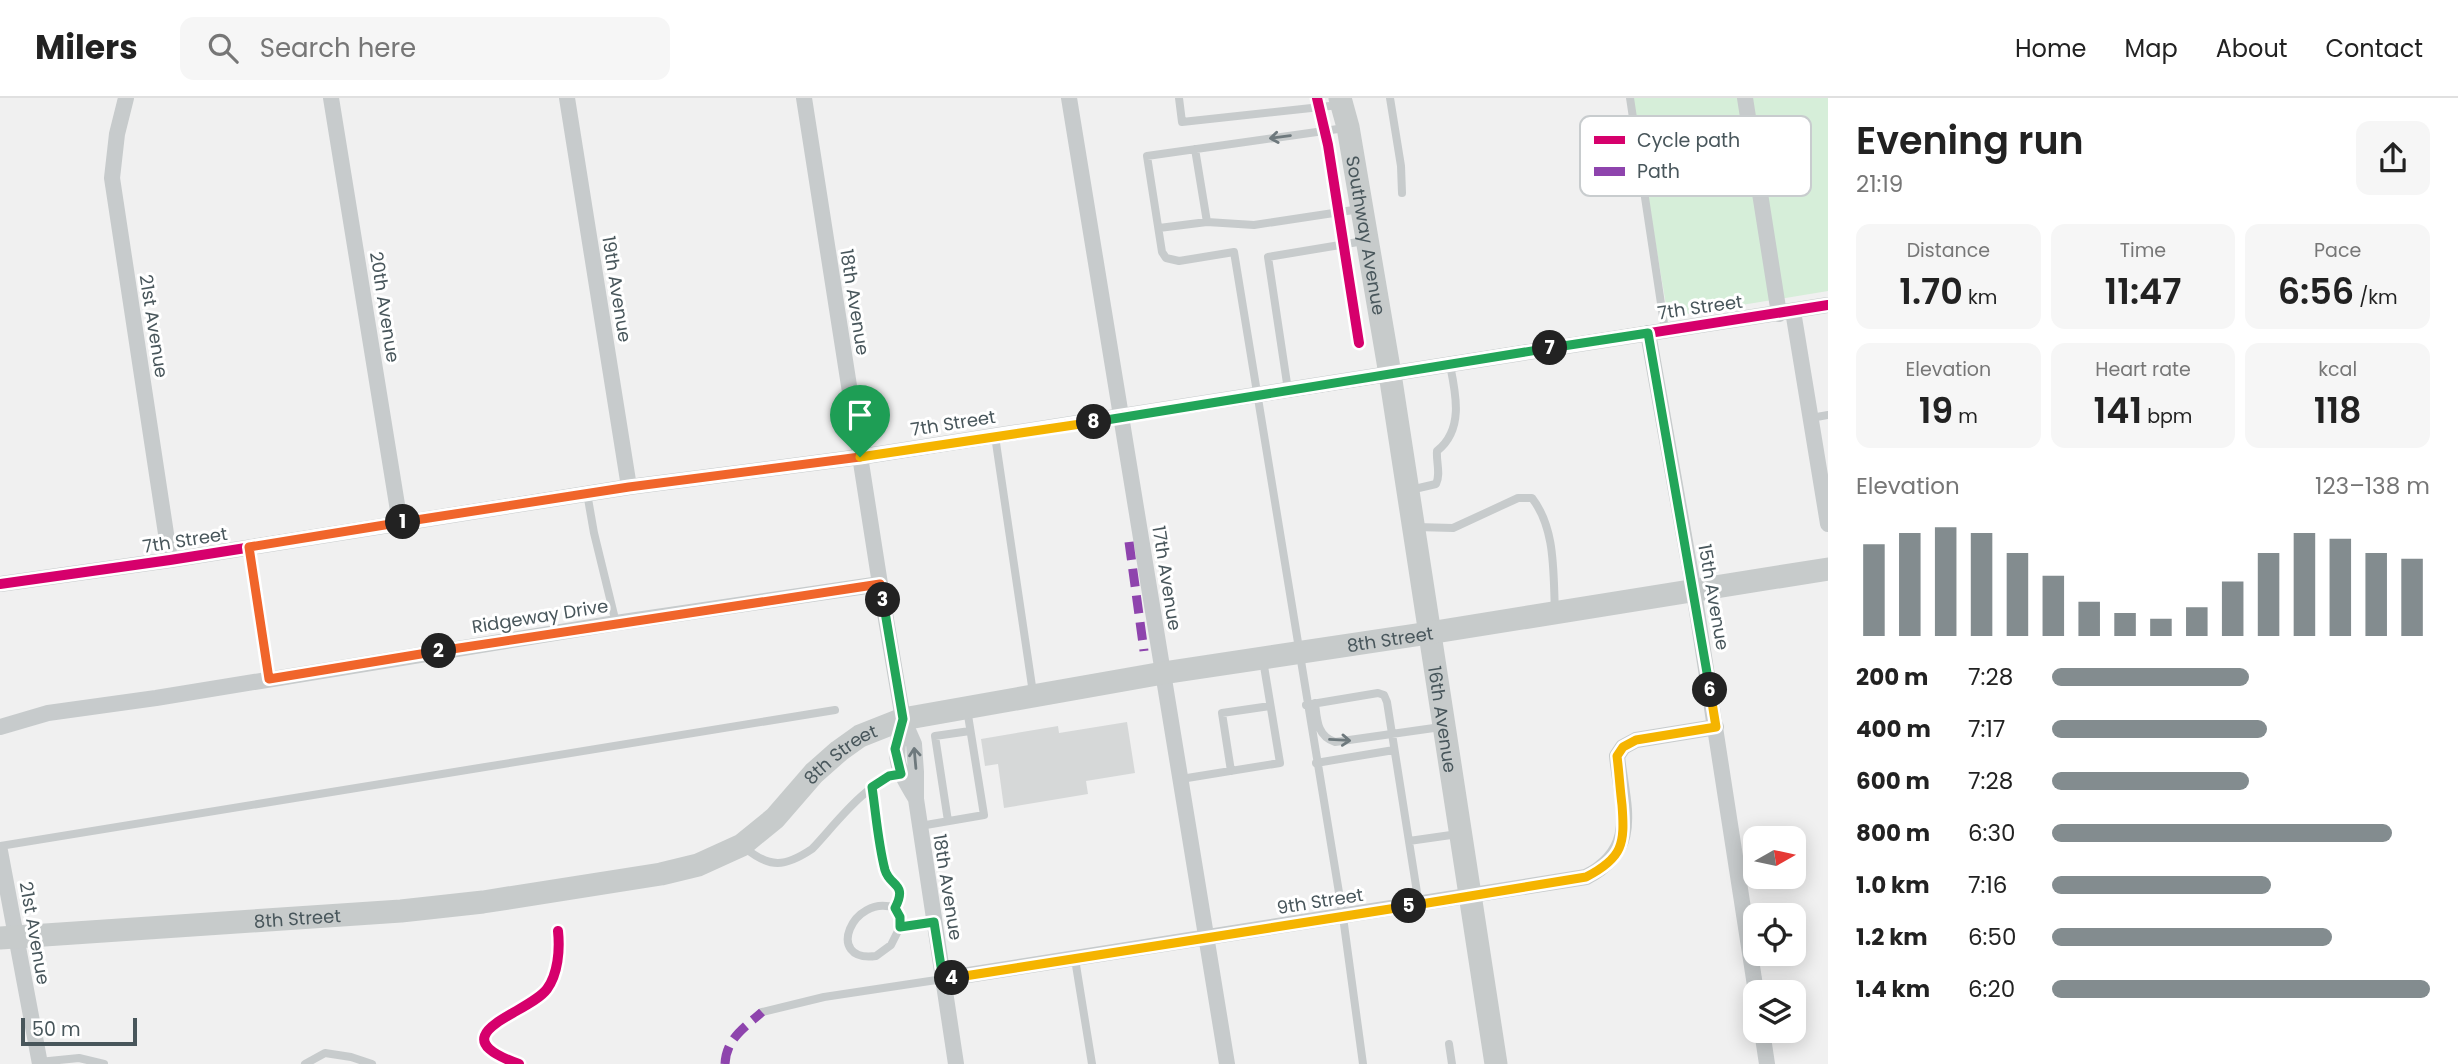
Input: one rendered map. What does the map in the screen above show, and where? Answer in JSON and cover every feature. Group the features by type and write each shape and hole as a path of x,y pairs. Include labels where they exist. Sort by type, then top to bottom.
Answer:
{"main road":[{"name":"Southway Avenue","path":"1341,101 1348,127 1390,374"},
{"name":"16th Avenue","path":"1390,374 1496,1064"},
{"name":"8th Street","path":"8,937 401,911 483,902 677,871 698,865 742,845 775,818 814,773 839,751 860,736 903,719 1163,673 1555,614 1828,569"}],"street":[{"name":"21st Avenue","path":"126,98 117,134 111,178 170,560"},
{"name":"20th Avenue","path":"331,98 400,523"},
{"name":"19th Avenue","path":"567,98 629,487"},
{"name":"18th Avenue","path":"804,98 880,584 903,719 914,744 916,799 956,1064"},
{"name":"17th Avenue","path":"1069,98 1227,1064"},
{"path":"1745,98 1748,116"},
{"path":"1764,196 1786,312 1811,418 1828,524"},
{"name":"7th Street","path":"0,584 170,560 587,493 860,457 1120,418 1828,305"},
{"name":"15th Avenue","path":"1648,333 1694,592 1754,980"},
{"name":"Ridgeway Drive","path":"0,727 48,713 880,584"},
{"name":"18th Avenue","path":"903,719 895,749 901,774 916,799"},
{"name":"9th Street","path":"943,979 1586,877 1613,858 1625,836 1617,756 1623,747 1636,740 1716,727"},
{"name":"21st Avenue","path":"0,849 8,937 40,1063"},
{"path":"1764,1043 1767,1064"}],"lane":[{"path":"1179,98 1182,122 1341,101"},
{"path":"1390,98 1402,193"},
{"path":"1630,98 1633,116"},
{"path":"1348,127 1147,156 1158,228 1162,252 1166,258 1179,261 1234,253 1297,653 1319,727 1329,740 1344,742 1444,727"},
{"path":"1195,149 1207,222"},
{"path":"1645,196 1665,330"},
{"path":"1158,228 1207,222 1254,225 1362,209"},
{"path":"1288,390 1268,257 1367,240"},
{"path":"1408,491 1436,484 1440,478 1437,451 1445,445 1457,419 1450,365"},
{"path":"1811,418 1828,415"},
{"path":"995,436 1033,695"},
{"path":"587,493 616,623"},
{"path":"1413,527 1453,528 1518,498 1532,498 1541,511 1548,533 1553,564 1555,614"},
{"path":"249,547 269,679"},
{"path":"1181,779 1280,763 1262,657"},
{"path":"1310,704 1378,693 1384,695 1419,905"},
{"path":"1310,704 1316,763 1343,917 1363,1064"},
{"path":"920,826 984,815 967,706"},
{"path":"1231,771 1222,713 1270,706"},
{"path":"0,849 835,710"},
{"path":"948,821 935,736 970,731"},
{"path":"1316,763 1394,750"},
{"path":"742,845 755,856 774,864 802,856 872,787 889,776 901,774"},
{"path":"872,787 885,872 896,883 901,895 895,908"},
{"path":"1409,841 1460,834"},
{"path":"882,905 895,908 900,917 900,927 891,945 876,956 857,954 849,946 849,927 861,914 882,905"},
{"path":"900,927 934,922"},
{"path":"1075,959 1092,1064"},
{"path":"762,1012 824,997 943,979"},
{"path":"1449,1044 1452,1064"},
{"path":"304,1064 325,1053 372,1064"},
{"path":"40,1063 79,1058 104,1064"}],"green space":[{"path":"1631,98 1828,98 1828,291 1668,317 1648,196 1811,196 1811,116 1634,116"}],"building":[{"path":"1127,722 1135,773 1086,781 1088,794 1004,808 998,764 985,766 981,739 1058,726 1059,733"}],"marked path":[{"path":"1129,542 1144,651"},
{"path":"725,1064 732,1041 762,1012"}],"cycle path":[{"path":"1317,98 1328,145 1359,343"},
{"path":"0,584 170,560 629,487 860,457 1828,305"},
{"path":"519,1064 495,1053 485,1043 486,1034 494,1025 547,989 557,962 558,931"}],"route":[{"path":"1648,333 1716,727 1636,740 1623,747 1617,756 1625,836 1613,858 1586,877 943,979 934,922 900,927 900,917 895,908 901,895 896,883 885,872 872,787 889,776 901,774 895,749 903,719 880,584 269,679 249,547 629,487 860,457 1648,333"}]}
